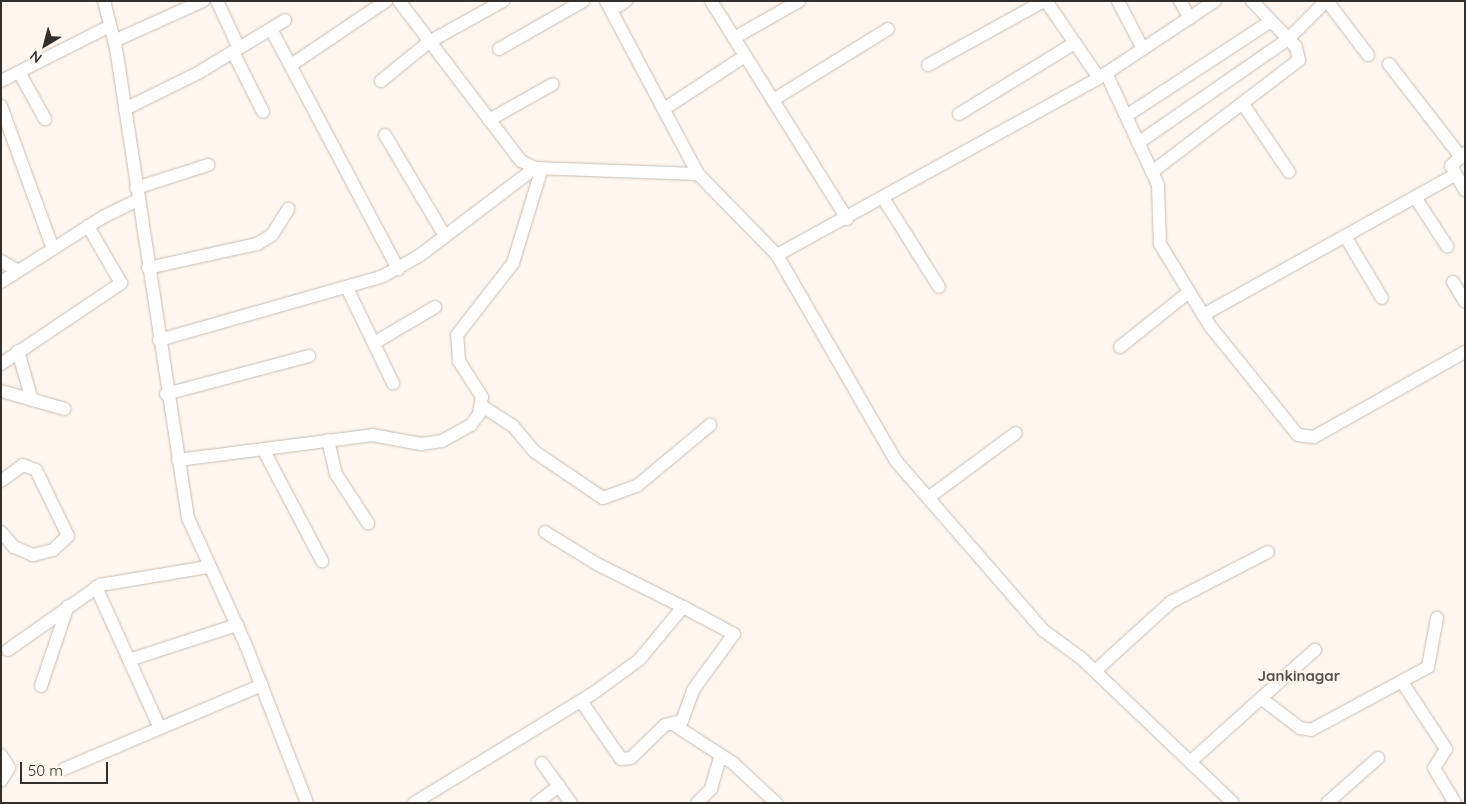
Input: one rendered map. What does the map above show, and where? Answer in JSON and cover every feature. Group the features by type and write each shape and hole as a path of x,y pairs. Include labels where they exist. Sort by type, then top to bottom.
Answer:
{"street":[{"path":"104,1 114,41 166,394 192,533 262,685 306,803"},
{"path":"114,41 203,1"},
{"path":"216,1 263,112"},
{"path":"291,65 386,1"},
{"path":"399,1 521,161 539,168 698,174"},
{"path":"381,81 430,42 503,1"},
{"path":"499,49 583,1"},
{"path":"626,1 609,6 698,174 777,255 885,447 1044,631 1095,671 1233,803"},
{"path":"711,1 848,219"},
{"path":"734,38 799,1"},
{"path":"928,65 1045,1 1075,43 1102,76 1126,116 1152,172 1159,198 1156,236 1189,292 1203,315 1304,439 1314,437 1465,352"},
{"path":"1118,1 1143,48"},
{"path":"1180,1 1190,18"},
{"path":"777,255 848,219 1102,76 1214,1"},
{"path":"1138,143 1288,39 1327,1 1368,55"},
{"path":"1152,172 1299,60 1296,47 1271,21 1261,4"},
{"path":"125,109 236,50 285,20"},
{"path":"1126,116 1271,21"},
{"path":"1,81 110,26"},
{"path":"271,29 398,269"},
{"path":"773,100 888,29"},
{"path":"959,114 1075,43"},
{"path":"664,109 745,56"},
{"path":"1390,64 1462,155 1451,166 1465,190"},
{"path":"19,72 45,119"},
{"path":"489,120 553,84"},
{"path":"1243,104 1289,172"},
{"path":"1,106 53,249"},
{"path":"385,135 445,236"},
{"path":"1,282 137,194 208,165"},
{"path":"159,340 347,288 398,269 539,168"},
{"path":"178,460 372,435 412,443 442,440 471,425 482,406 482,397 459,361 457,335 513,263 539,168"},
{"path":"1203,315 1455,175"},
{"path":"1415,197 1447,246"},
{"path":"883,198 939,287"},
{"path":"148,268 257,244 272,235 288,209"},
{"path":"1,364 121,282 88,226"},
{"path":"1345,236 1382,298"},
{"path":"1,261 18,271"},
{"path":"1453,282 1465,302"},
{"path":"347,288 393,383"},
{"path":"1120,347 1189,292"},
{"path":"374,343 435,308"},
{"path":"18,351 32,400"},
{"path":"166,394 309,356"},
{"path":"1,391 65,409"},
{"path":"482,406 512,426 535,452 603,498 638,484 710,425"},
{"path":"928,498 1016,433"},
{"path":"328,440 336,474 368,523"},
{"path":"264,449 322,561"},
{"path":"1,480 23,466 36,470 68,529 65,542 53,550 33,555 14,547 1,532"},
{"path":"545,532 597,564 734,634 693,690 684,718 661,728 631,758 621,759 581,702"},
{"path":"1095,671 1171,602 1268,552"},
{"path":"8,650 96,587 208,566"},
{"path":"96,587 160,728"},
{"path":"41,686 68,606"},
{"path":"414,803 581,702 639,660 683,607"},
{"path":"1262,699 1300,728 1311,730 1428,667 1437,618"},
{"path":"129,660 236,625"},
{"path":"1190,762 1315,650"},
{"path":"1402,682 1446,749 1434,768 1455,803"},
{"path":"64,769 262,685"},
{"path":"673,724 721,755 776,803"},
{"path":"1,755 10,768 1,781"},
{"path":"697,803 711,790 721,755"},
{"path":"1327,803 1378,758"},
{"path":"542,763 571,803"},
{"path":"537,803 559,786"}],"district":[{"name":"Jankinagar","path":"1299,676"}]}
